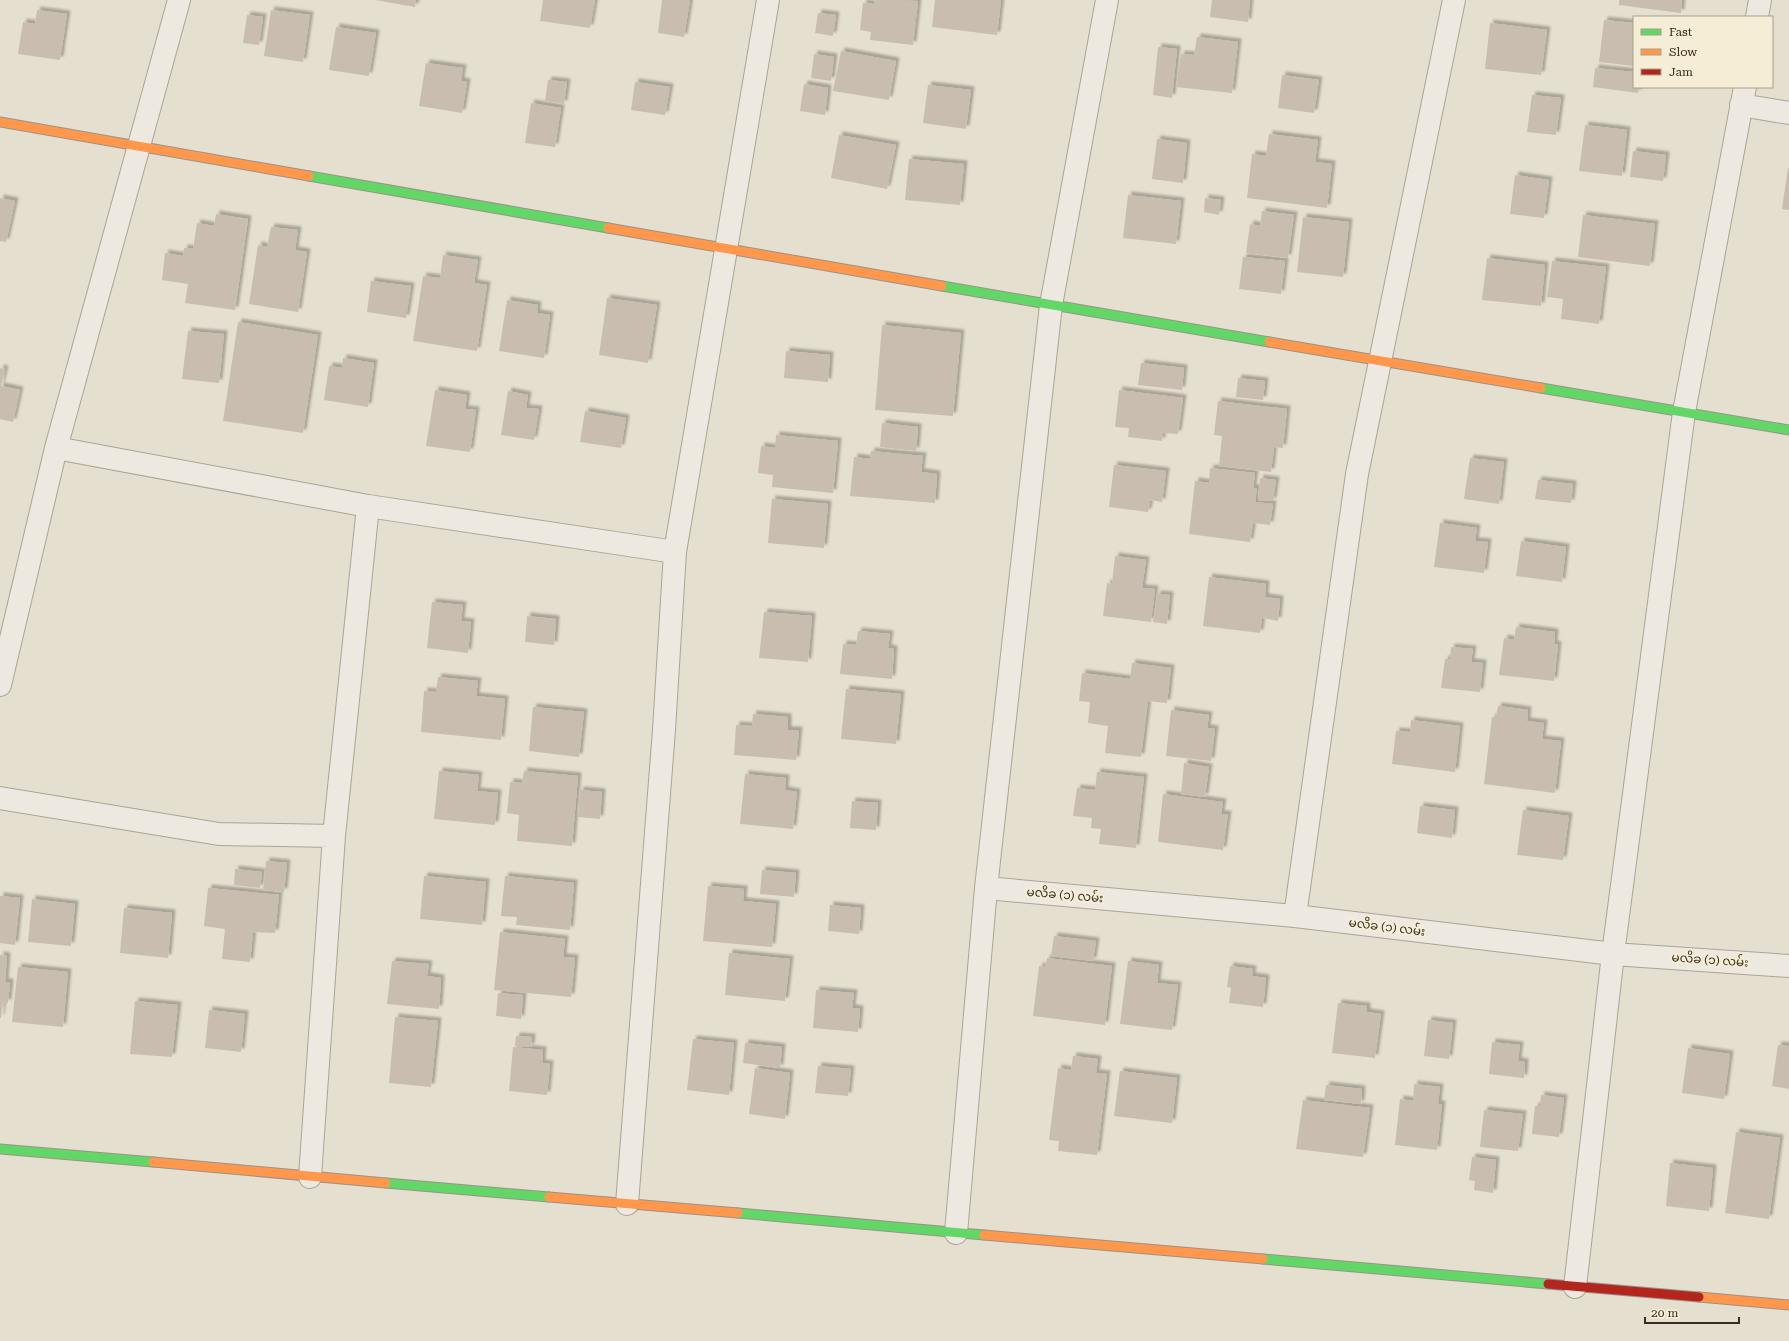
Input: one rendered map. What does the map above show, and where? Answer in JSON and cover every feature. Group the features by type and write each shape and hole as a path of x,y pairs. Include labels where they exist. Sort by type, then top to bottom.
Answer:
{"street":[{"path":"0,685 56,448 179,0"},
{"path":"626,1204 664,730 675,552 725,248 768,0"},
{"path":"956,1233 986,888 1051,305 1107,0"},
{"path":"1295,916 1357,474 1454,0"},
{"path":"1757,16 1760,0"},
{"path":"1575,1287 1613,954 1684,412 1743,96 1789,114"},
{"path":"0,122 1051,305 1789,430"},
{"path":"56,448 368,506 675,552"},
{"path":"310,1177 334,836 368,506"},
{"path":"0,798 219,834 334,836"},
{"name":"မလိခ (၁) လမ်း","path":"986,888 1295,916 1613,954 1789,966"},
{"path":"0,1149 1789,1305"}],"building":[{"path":"375,0 416,0 415,7"},
{"path":"543,0 595,0 590,28 540,21"},
{"path":"662,0 690,0 684,37 658,33"},
{"path":"875,0 918,1 913,45 870,40 871,32 860,30 863,3 874,4"},
{"path":"935,0 1001,0 997,35 932,27"},
{"path":"1212,0 1250,0 1248,22 1210,17"},
{"path":"1619,0 1682,0 1681,13 1619,5"},
{"path":"37,10 67,14 60,60 18,54 23,22 35,24"},
{"path":"271,10 310,15 303,62 264,56"},
{"path":"818,13 836,15 833,36 815,33"},
{"path":"247,15 263,17 259,45 243,43"},
{"path":"1604,20 1633,23 1633,66 1599,62"},
{"path":"1490,23 1547,30 1541,75 1485,69"},
{"path":"336,27 376,33 369,76 329,70"},
{"path":"1197,37 1238,42 1232,93 1176,87 1181,54 1194,55"},
{"path":"1158,47 1177,49 1172,98 1153,95"},
{"path":"841,51 896,61 889,100 833,91"},
{"path":"814,54 834,57 831,81 811,78"},
{"path":"426,63 463,68 461,81 467,82 462,113 419,106"},
{"path":"1595,68 1633,72 1633,88 1639,88 1638,93 1593,87"},
{"path":"1282,75 1319,80 1314,113 1278,108"},
{"path":"548,80 567,82 564,104 545,101"},
{"path":"635,82 670,87 665,115 631,110"},
{"path":"804,84 828,88 825,115 800,111"},
{"path":"928,85 971,90 966,129 923,123"},
{"path":"1532,95 1561,98 1556,135 1527,132"},
{"path":"531,103 561,108 555,147 525,143"},
{"path":"1585,125 1627,130 1622,176 1579,171"},
{"path":"1269,134 1318,140 1315,162 1332,164 1327,208 1247,198 1252,154 1266,156"},
{"path":"839,135 896,145 887,189 831,178"},
{"path":"1157,139 1187,143 1183,183 1152,179"},
{"path":"1633,151 1666,155 1663,181 1630,177"},
{"path":"909,159 964,164 960,205 905,200"},
{"path":"1789,168 1789,210 1782,209"},
{"path":"1515,175 1549,180 1544,218 1510,214"},
{"path":"1128,195 1181,201 1176,244 1123,238"},
{"path":"0,198 15,201 6,242 0,241"},
{"path":"1205,198 1221,200 1219,215 1204,212"},
{"path":"1262,211 1294,215 1288,258 1246,253 1250,224 1260,226"},
{"path":"216,214 248,219 235,310 185,303 188,284 162,280 165,253 183,256 184,248 193,249 197,223 214,226"},
{"path":"1583,215 1655,224 1650,266 1578,257"},
{"path":"1303,217 1349,222 1343,277 1297,272"},
{"path":"271,227 298,230 295,250 307,252 298,312 249,304 258,245 267,247"},
{"path":"443,255 478,260 474,283 487,285 477,351 413,341 423,276 440,278"},
{"path":"1243,257 1285,261 1281,294 1239,289"},
{"path":"1487,258 1545,265 1541,306 1482,300"},
{"path":"1552,261 1606,267 1599,324 1561,319 1563,299 1547,297"},
{"path":"371,281 411,286 406,318 367,312"},
{"path":"607,298 657,305 648,363 599,355"},
{"path":"507,300 538,305 537,313 550,315 544,358 499,351"},
{"path":"238,322 318,335 303,433 223,421"},
{"path":"882,325 961,333 953,416 875,410"},
{"path":"188,331 224,334 219,383 182,379"},
{"path":"786,351 830,355 828,382 784,378"},
{"path":"343,358 374,363 368,407 324,400 329,366 342,368"},
{"path":"1141,363 1184,368 1182,390 1138,385"},
{"path":"0,368 5,369 1,386 20,390 13,422 0,419"},
{"path":"1238,378 1265,381 1263,400 1236,397"},
{"path":"435,390 467,395 465,409 476,410 470,452 426,446"},
{"path":"1119,390 1183,398 1178,434 1163,433 1162,441 1128,437 1129,428 1115,427"},
{"path":"508,391 528,395 526,408 539,409 534,440 501,435"},
{"path":"1218,401 1287,409 1283,448 1274,447 1271,472 1219,466 1222,436 1214,435"},
{"path":"585,411 626,418 621,448 580,442"},
{"path":"882,423 918,427 916,451 880,447"},
{"path":"776,435 838,441 833,493 772,487 773,475 758,473 761,446 775,448"},
{"path":"871,451 923,456 921,472 937,474 935,503 850,496 854,457 870,459"},
{"path":"1470,458 1504,462 1499,504 1464,499"},
{"path":"1114,465 1166,471 1162,502 1150,500 1148,512 1109,507"},
{"path":"1210,468 1255,473 1253,488 1257,488 1255,502 1273,504 1270,525 1253,523 1250,542 1189,534 1195,481 1209,483"},
{"path":"1260,478 1276,480 1273,501 1258,500"},
{"path":"1538,480 1573,484 1571,503 1535,499"},
{"path":"772,499 828,504 824,548 768,543"},
{"path":"1440,523 1477,528 1475,541 1488,542 1484,573 1434,567"},
{"path":"1521,541 1566,547 1562,582 1516,576"},
{"path":"1115,556 1146,560 1142,588 1155,589 1151,622 1103,616 1107,583 1112,584"},
{"path":"1209,577 1266,584 1265,597 1280,599 1278,621 1262,618 1260,633 1203,626"},
{"path":"1157,594 1170,595 1167,624 1153,622"},
{"path":"432,602 463,605 461,621 471,622 468,653 427,648"},
{"path":"764,612 812,616 808,662 759,658"},
{"path":"527,616 556,619 554,645 525,642"},
{"path":"1516,627 1555,632 1554,644 1558,645 1554,681 1499,675 1504,638 1514,640"},
{"path":"858,631 890,634 888,648 894,649 892,679 840,674 843,644 856,645"},
{"path":"1451,647 1473,649 1471,662 1483,663 1480,692 1441,688 1445,659 1450,659"},
{"path":"1132,663 1171,668 1167,703 1148,701 1141,757 1105,753 1108,726 1088,723 1090,702 1079,701 1082,673 1130,679"},
{"path":"438,677 478,681 476,696 505,699 501,740 421,732 424,691 436,692"},
{"path":"846,689 901,694 896,744 841,739"},
{"path":"1498,706 1528,710 1527,721 1544,723 1542,739 1561,741 1555,793 1484,784 1492,717 1496,717"},
{"path":"533,707 584,712 579,757 529,751"},
{"path":"1171,710 1209,715 1207,728 1215,729 1211,761 1166,756"},
{"path":"753,714 788,717 788,730 799,730 796,760 734,755 736,725 752,726"},
{"path":"1411,720 1460,726 1455,772 1392,764 1396,731 1410,732"},
{"path":"1184,763 1209,767 1205,797 1181,794"},
{"path":"439,771 479,775 477,791 498,793 495,825 434,819"},
{"path":"524,771 578,776 572,846 517,841 519,815 507,813 510,782 522,783"},
{"path":"1097,772 1144,777 1136,848 1099,844 1101,829 1091,828 1092,818 1073,816 1077,788 1095,790"},
{"path":"745,774 786,778 785,790 797,792 793,829 740,824"},
{"path":"580,790 602,792 600,819 578,817"},
{"path":"1163,794 1223,802 1221,814 1228,814 1223,850 1158,842"},
{"path":"852,801 878,803 876,830 850,828"},
{"path":"1420,806 1455,810 1452,838 1417,833"},
{"path":"1523,810 1569,816 1563,860 1517,855"},
{"path":"266,861 287,863 284,892 263,890"},
{"path":"235,869 262,872 260,888 234,885"},
{"path":"762,870 796,873 794,897 760,894"},
{"path":"424,876 486,882 482,925 420,919"},
{"path":"505,876 574,883 570,930 516,925 517,917 501,916"},
{"path":"708,886 744,889 743,901 776,904 772,947 703,941"},
{"path":"208,888 279,895 275,933 253,932 250,962 222,959 225,929 204,926"},
{"path":"0,896 20,898 15,945 0,943"},
{"path":"32,899 75,904 71,946 28,942"},
{"path":"830,905 861,908 859,934 828,931"},
{"path":"124,908 172,913 168,958 120,953"},
{"path":"500,932 565,939 563,957 575,958 571,997 494,990"},
{"path":"1054,936 1096,941 1093,961 1051,956"},
{"path":"729,953 790,959 785,1001 725,995"},
{"path":"0,955 7,956 5,982 10,982 8,1003 3,1002 1,1018 0,1018"},
{"path":"1047,958 1112,966 1105,1025 1033,1016 1039,966 1045,967"},
{"path":"392,961 429,964 427,976 441,978 439,1009 387,1004"},
{"path":"1128,961 1159,965 1157,983 1178,985 1172,1030 1120,1024"},
{"path":"1230,966 1253,969 1252,976 1266,978 1263,1007 1229,1003 1231,988 1227,987"},
{"path":"18,967 68,972 63,1027 12,1022"},
{"path":"816,990 854,993 852,1008 860,1009 858,1032 813,1028"},
{"path":"498,993 523,995 521,1019 496,1016"},
{"path":"135,1001 178,1005 172,1057 130,1054"},
{"path":"1338,1003 1367,1006 1367,1012 1381,1014 1375,1058 1332,1053"},
{"path":"209,1010 245,1014 241,1052 205,1048"},
{"path":"395,1017 438,1021 431,1087 389,1083"},
{"path":"1428,1020 1453,1023 1449,1059 1424,1056"},
{"path":"516,1036 532,1037 531,1047 515,1046"},
{"path":"693,1039 734,1043 729,1095 687,1090"},
{"path":"1492,1042 1520,1045 1518,1061 1525,1062 1524,1078 1489,1074"},
{"path":"745,1043 782,1047 780,1068 743,1063"},
{"path":"1778,1045 1789,1046 1789,1089 1772,1086"},
{"path":"513,1047 543,1050 542,1063 550,1064 547,1095 509,1091"},
{"path":"1688,1048 1730,1054 1724,1099 1682,1093"},
{"path":"1073,1056 1098,1059 1096,1073 1107,1074 1097,1155 1058,1151 1059,1141 1049,1140 1058,1068 1071,1070"},
{"path":"818,1066 851,1069 848,1096 815,1093"},
{"path":"755,1068 790,1073 785,1119 749,1114"},
{"path":"1120,1071 1177,1078 1172,1123 1114,1116"},
{"path":"1414,1084 1440,1087 1438,1104 1442,1104 1437,1150 1395,1145 1400,1099 1413,1101"},
{"path":"1326,1085 1362,1089 1361,1104 1324,1100"},
{"path":"1541,1095 1564,1098 1559,1137 1532,1134 1535,1106 1540,1106"},
{"path":"1303,1100 1370,1108 1363,1157 1296,1149"},
{"path":"1484,1110 1523,1114 1518,1151 1480,1147"},
{"path":"1736,1132 1780,1138 1769,1219 1725,1213"},
{"path":"1472,1157 1496,1160 1493,1193 1474,1190 1475,1181 1469,1180"},
{"path":"1670,1163 1713,1168 1709,1211 1666,1206"}],"traffic: fast":[{"path":"309,176 608,228"},
{"path":"942,286 1269,342"},
{"path":"1541,388 1789,430"},
{"path":"0,1149 153,1162"},
{"path":"386,1183 549,1197"},
{"path":"738,1213 984,1235"},
{"path":"1263,1259 1548,1284"}],"traffic: slow":[{"path":"0,122 309,176"},
{"path":"608,228 942,286"},
{"path":"1269,342 1541,388"},
{"path":"153,1162 386,1183"},
{"path":"549,1197 738,1213"},
{"path":"984,1235 1263,1259"},
{"path":"1699,1297 1789,1305"}],"traffic: jam":[{"path":"1548,1284 1699,1297"}]}
